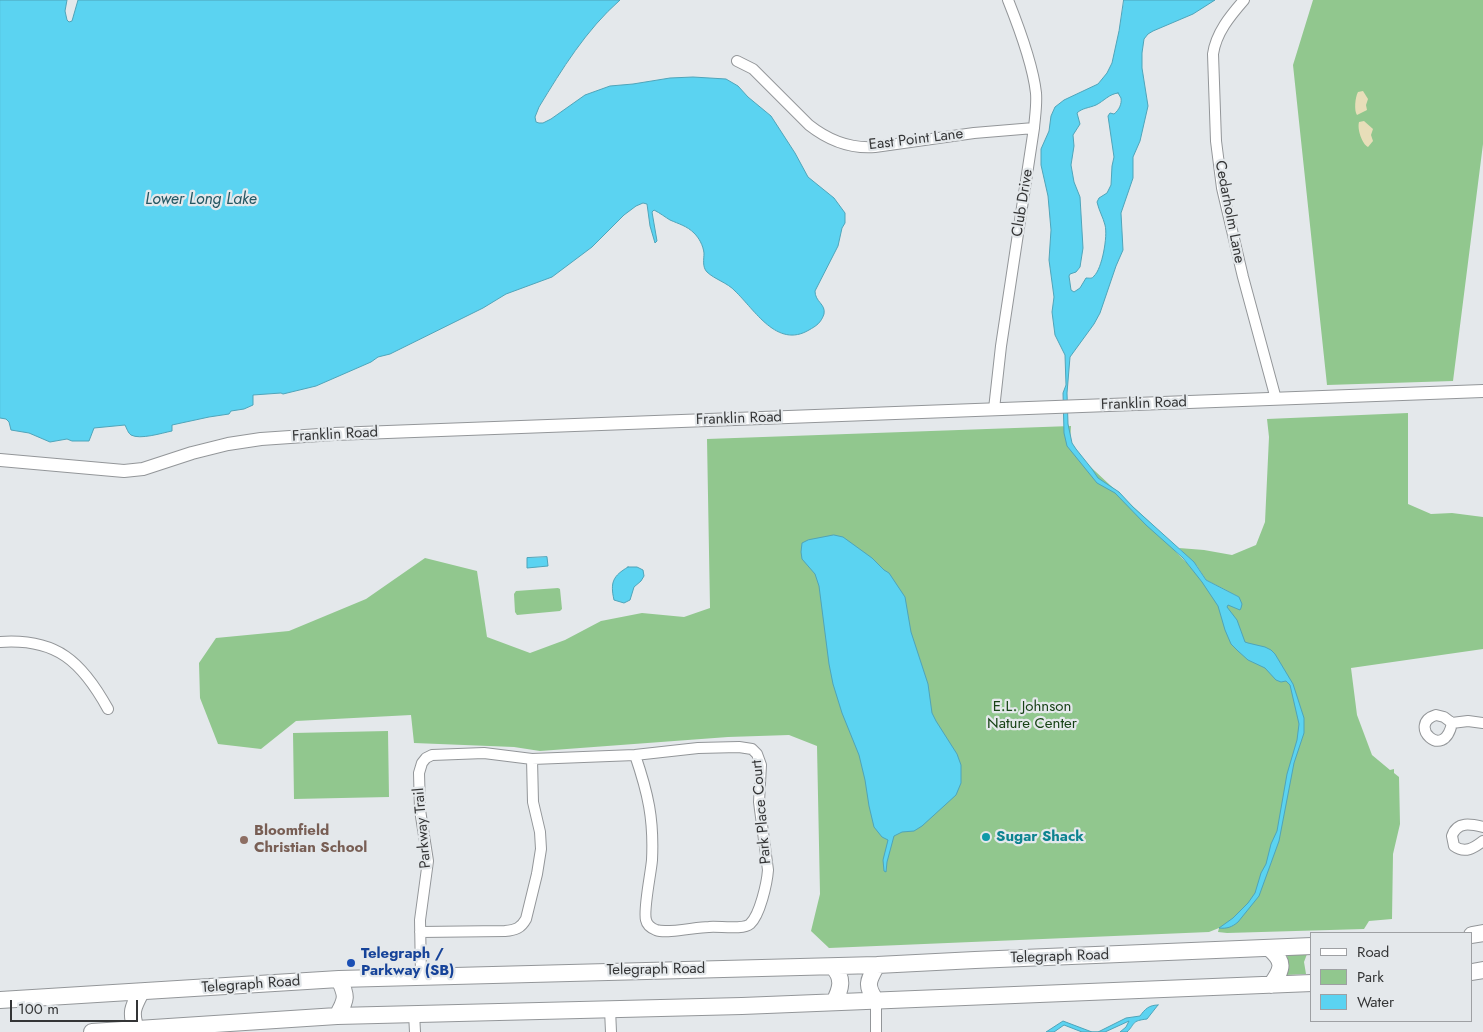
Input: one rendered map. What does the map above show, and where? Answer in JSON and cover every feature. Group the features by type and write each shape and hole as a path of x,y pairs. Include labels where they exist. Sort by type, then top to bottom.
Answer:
{"highway":[{"name":"Telegraph Road","path":"0,1000 339,979 877,965 1310,946"},
{"path":"1269,948 1278,956 1281,966 1278,976 1271,984"},
{"path":"876,1001 869,992 868,982 877,965"},
{"path":"833,966 841,980 839,994 834,1002"},
{"path":"337,1016 346,996 339,979"},
{"path":"92,1032 337,1016 876,1001 1310,983"},
{"path":"137,1030 132,1012 141,992"}],"street":[{"name":"Club Drive","path":"994,409 1001,346 1034,128 1036,101 1033,78 1008,0"},
{"name":"Cedarholm Lane","path":"1244,0 1220,32 1212,54 1216,142 1222,188 1242,277 1276,399"},
{"name":"East Point Lane","path":"737,62 753,69 816,131 832,140 851,146 869,148 966,134 1034,128"},
{"name":"Franklin Road","path":"0,460 124,471 143,469 192,453 228,444 261,439 309,436 1483,391"},
{"path":"0,642 24,642 46,646 64,655 88,677 108,709"},
{"path":"1452,723 1468,720 1483,723"},
{"name":"Park Place Court","path":"532,759 635,755 698,748 739,747 752,749 757,754 761,765 759,802 768,878 756,914 750,924 741,927 703,927 662,932 650,927 646,920 645,912 652,862 652,824 649,800 635,755"},
{"name":"Parkway Trail","path":"421,976 420,920 428,861 420,810 419,773 422,763 432,755 484,753 532,759"},
{"path":"420,932 514,930 522,925 526,919 541,849 540,832 532,802 532,759"},
{"path":"1483,827 1462,825 1456,827 1452,836 1454,846 1462,850 1471,849 1483,841"},
{"path":"876,1001 876,1032"},
{"path":"610,1009 611,1032"},
{"path":"414,1013 415,1032"}],"green space":[{"path":"1313,0 1483,0 1483,144 1453,381 1327,385 1293,65"},
{"name":"E.L. Johnson Nature Center","path":"1408,413 1408,504 1431,514 1452,513 1483,517 1483,649 1351,668 1357,715 1372,755 1390,770 1394,769 1394,773 1399,777 1400,824 1393,854 1392,919 1369,921 1364,929 1227,933 1218,932 1219,928 1209,932 829,948 811,931 820,894 817,746 789,735 728,737 540,751 514,747 414,743 411,715 296,721 261,749 218,744 200,698 199,663 216,638 289,631 366,599 425,558 477,571 487,637 530,653 565,640 601,621 642,613 684,617 710,608 707,439 1071,426 1070,441 1081,458 1154,526 1176,552 1227,604 1237,609 1239,597 1206,580 1197,566 1179,548 1232,555 1256,545 1265,522 1269,437 1267,419"},
{"path":"560,589 562,609 560,611 517,615 515,612 514,594 516,591"},
{"path":"388,731 389,797 294,799 293,733"},
{"path":"1307,954 1304,962 1306,974 1286,975 1287,955"}],"sand":[{"path":"1363,91 1368,99 1367,110 1357,115 1355,107 1356,97 1358,92"},
{"path":"1364,121 1373,129 1371,135 1373,141 1368,147 1362,140 1359,132 1359,122"}],"water":[{"name":"Lower Long Lake","path":"0,0 67,0 65,11 69,22 72,21 78,0 620,0 585,37 566,64 539,107 535,117 536,122 543,123 585,95 610,86 693,77 726,79 738,86 771,116 808,177 834,198 845,213 845,223 838,246 815,291 824,314 816,326 797,335 787,335 777,331 759,317 732,288 705,270 703,247 694,233 654,210 652,212 657,241 655,243 647,204 643,203 624,215 592,247 552,277 506,294 483,308 390,354 378,357 371,362 316,386 283,394 253,395 253,405 244,409 231,411 229,414 172,425 172,431 151,436 140,437 131,435 125,425 94,428 89,441 72,441 67,439 50,442 29,433 11,430 9,422 6,419 0,418"},
{"path":"1124,0 1215,0 1193,14 1153,31 1144,39 1142,68 1148,106 1140,141 1133,157 1133,178 1121,213 1123,250 1100,313 1070,357 1067,393 1068,424 1072,443 1098,478 1119,492 1194,562 1206,580 1239,597 1242,604 1240,610 1228,605 1227,607 1237,620 1245,642 1265,647 1275,654 1293,684 1304,718 1304,733 1294,763 1279,841 1259,896 1238,922 1224,928 1219,928 1233,918 1255,893 1277,831 1287,774 1297,740 1299,724 1290,685 1286,681 1276,680 1265,668 1248,660 1231,644 1218,606 1202,582 1183,558 1146,525 1115,493 1097,483 1067,446 1064,433 1063,393 1066,385 1065,355 1055,335 1052,312 1054,297 1049,260 1051,230 1048,196 1041,165 1041,149 1049,131 1051,116 1055,107 1064,100 1098,84 1107,73 1112,63","holes":["1118,93 1121,98 1121,105 1117,111 1114,114 1110,113 1108,116 1114,157 1111,185 1107,193 1099,198 1097,202 1106,230 1102,260 1100,267 1093,277 1086,278 1080,288 1074,292 1071,290 1069,276 1080,267 1083,248 1080,197 1074,182 1071,165 1074,146 1073,135 1080,124 1077,113 1096,105 1109,96"]},
{"path":"834,535 843,537 872,558 889,573 905,597 911,632 928,684 932,713 957,754 961,765 961,783 956,795 922,826 914,831 902,832 894,836 886,872 884,871 883,860 888,840 882,837 874,827 859,755 842,713 833,684 819,586 815,574 802,559 802,543"},
{"path":"547,557 548,566 527,568 527,558"},
{"path":"628,567 637,567 643,570 644,576 634,587 630,600 624,603 614,600 612,589 616,577"},
{"path":"1158,1005 1147,1019 1134,1023 1127,1032 1120,1032 1129,1021 1105,1032 1098,1032 1126,1018 1140,1016 1148,1008"},
{"path":"1063,1021 1092,1032 1082,1032 1064,1025 1054,1032 1046,1032"}],"place":[{"name":"Sugar Shack","path":"986,837"},
{"name":"Bloomfield Christian School","path":"244,840"},
{"name":"Telegraph / Parkway (SB)","path":"351,963"}]}
